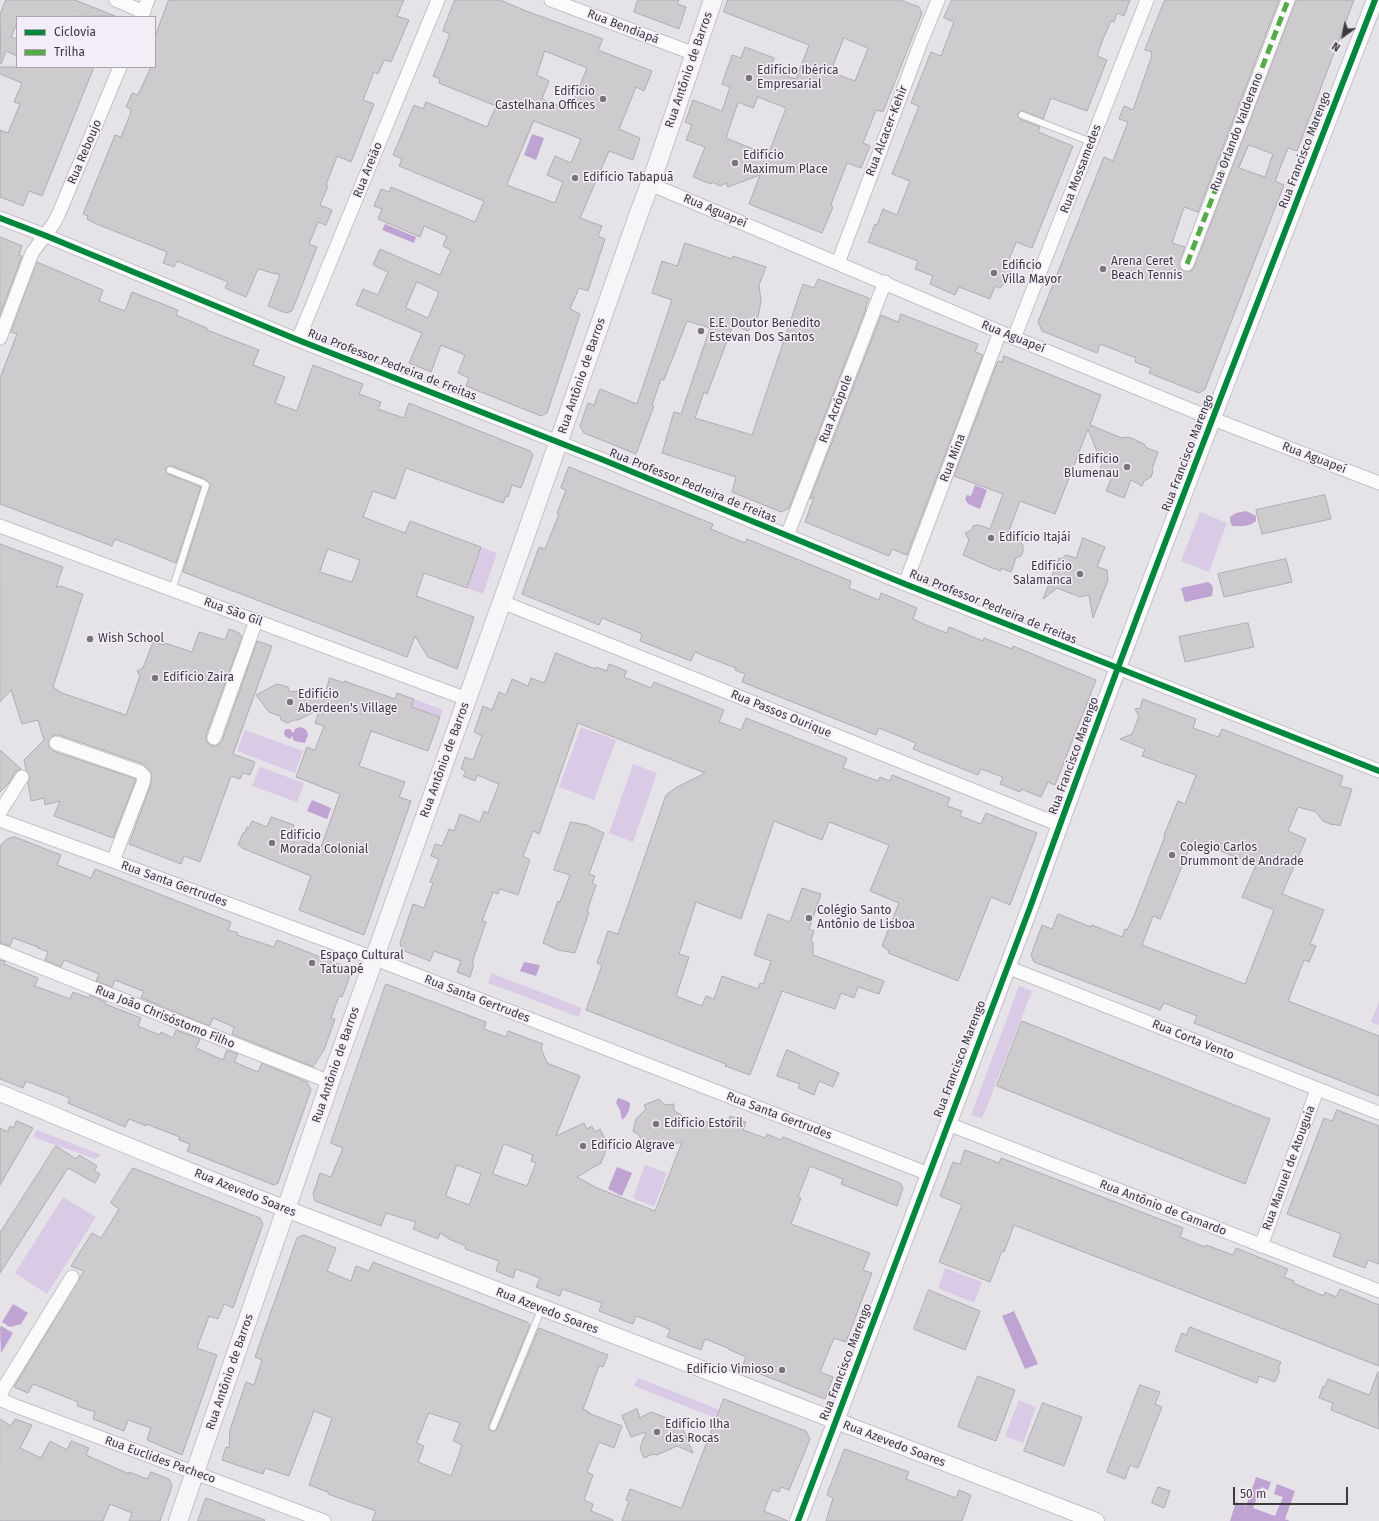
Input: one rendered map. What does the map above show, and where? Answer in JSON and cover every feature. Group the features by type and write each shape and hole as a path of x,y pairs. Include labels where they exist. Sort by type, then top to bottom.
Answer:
{"main road":[{"name":"Rua Antônio de Barros","path":"178,1521 330,1082 650,184 713,0"}],"street":[{"path":"116,0 144,10"},
{"name":"Rua Areião","path":"298,340 438,0"},
{"name":"Rua Bendiapá","path":"551,0 695,54"},
{"name":"Rua Alcacer-Kehir","path":"838,263 938,0"},
{"name":"Rua Mossamedes","path":"1014,338 1147,0"},
{"name":"Rua Orlando Valderano","path":"1186,264 1288,0"},
{"name":"Rua Francisco Marengo","path":"798,1521 1031,905 1212,419 1375,0"},
{"name":"Rua Reboujo","path":"0,338 32,253 54,223 59,213 120,68"},
{"name":"Rua Aguapeí","path":"650,184 885,282 1014,338 1212,419 1379,483"},
{"name":"Rua Professor Pedreira de Freitas","path":"0,218 298,340 558,443 905,584 1379,771"},
{"name":"Rua Acrópole","path":"787,536 885,282"},
{"name":"Rua Mina","path":"905,584 1000,332"},
{"name":"Rua São Gil","path":"0,526 467,699"},
{"name":"Rua Passos Ourique","path":"502,602 1060,825"},
{"path":"214,738 256,621"},
{"path":"56,743 140,772 144,776 143,783 113,861"},
{"path":"0,812 22,777"},
{"name":"Rua Santa Gertrudes","path":"0,820 374,959 929,1174"},
{"name":"Rua João Chrisóstomo Filho","path":"0,951 330,1082"},
{"name":"Rua Corta Vento","path":"1007,966 1379,1113"},
{"name":"Rua Manuel de Atouguia","path":"1261,1246 1318,1090"},
{"name":"Rua Azevedo Soares","path":"0,1093 286,1209 541,1309 1096,1521"},
{"name":"Rua Antônio de Camardo","path":"948,1124 1379,1291"},
{"path":"0,1394 72,1277"},
{"name":"Rua Euclides Pacheco","path":"0,1394 4,1401 13,1405 324,1521"}],"lane":[{"path":"1022,115 1091,142"},
{"path":"170,470 203,482 206,485 172,590"},
{"path":"493,1427 541,1309"}],"shaded area":[{"path":"532,134 544,138 536,160 524,155"},
{"path":"385,224 416,237 414,243 382,230"},
{"path":"975,485 987,490 980,509 968,504 965,499 967,495 971,496"},
{"path":"1246,511 1256,516 1256,521 1245,526 1232,526 1230,517 1236,513"},
{"path":"1200,512 1227,523 1209,572 1181,561"},
{"path":"481,547 497,553 483,594 467,588"},
{"path":"1208,582 1212,585 1212,596 1185,602 1181,588"},
{"path":"414,699 443,710 440,717 411,707"},
{"path":"300,727 308,733 305,743 294,741 292,736 290,739 285,736 284,732 286,729 290,729 293,733 295,729"},
{"path":"581,727 616,740 594,800 559,787"},
{"path":"245,730 303,751 295,773 237,751"},
{"path":"633,764 657,773 633,842 609,833"},
{"path":"260,767 304,783 297,802 252,786"},
{"path":"312,800 331,808 327,819 307,811"},
{"path":"524,962 540,965 536,976 520,971"},
{"path":"491,973 582,1008 579,1017 488,983"},
{"path":"1019,986 1032,991 982,1119 971,1115"},
{"path":"1379,1001 1379,1025 1371,1022"},
{"path":"618,1098 630,1103 628,1113 622,1120 620,1110 616,1103"},
{"path":"37,1130 101,1155 95,1159 33,1137"},
{"path":"645,1165 667,1173 654,1207 633,1198"},
{"path":"617,1167 632,1173 622,1196 608,1189"},
{"path":"63,1197 96,1217 47,1294 15,1273"},
{"path":"945,1268 982,1282 974,1303 938,1288"},
{"path":"13,1304 28,1313 21,1324 10,1327 2,1322"},
{"path":"1014,1311 1038,1364 1025,1369 1002,1316"},
{"path":"1,1326 13,1333 1,1353 0,1328"},
{"path":"638,1378 720,1410 716,1418 634,1386"},
{"path":"1019,1400 1036,1407 1023,1443 1005,1436"},
{"path":"1256,1477 1271,1482 1268,1490 1261,1487 1253,1508 1275,1516 1283,1497 1274,1494 1277,1484 1295,1491 1285,1519 1290,1521 1230,1521 1236,1502 1246,1506"}],"building":[{"path":"6,0 75,0 115,16 16,16 16,25 11,37 16,39 16,56 6,51 1,64 0,15"},
{"path":"169,0 404,0 397,16 409,20 391,62 384,60 378,74 374,72 363,100 374,104 351,162 337,156 326,185 328,186 320,205 332,210 326,225 318,222 309,244 317,247 292,311 286,313 268,306 280,275 258,269 246,297 225,288 228,282 177,261 174,267 163,263 167,252 94,223 87,219 88,216 83,214 115,135 121,137 131,112 131,109 126,107 132,93 138,95 151,68 156,68 156,34"},
{"path":"455,0 500,0 603,39 598,50 652,71 644,91 636,87 619,129 640,138 633,160 609,151 580,218 602,226 598,236 605,239 588,291 579,288 570,309 580,314 547,413 541,416 466,386 469,378 458,373 465,355 441,345 431,372 409,363 422,333 356,305 363,289 378,295 388,272 373,265 380,249 440,275 451,250 443,246 447,236 424,226 420,237 378,219 382,209 374,206 381,189 389,192 391,187 475,222 484,201 399,166 402,159 393,155 414,105 423,109 426,102 487,127 496,106 439,83 440,79 433,76 450,34 443,31","holes":["545,51 587,68 570,110 542,99 549,81 537,75","534,121 581,139 571,163 555,156 547,175 563,182 555,203 507,185","417,282 439,292 428,318 406,308"]},
{"path":"638,0 679,0 677,4 686,7 679,29 634,12"},
{"path":"728,0 900,0 919,7 922,13 883,112 876,110 863,143 870,146 861,168 847,163 832,202 831,206 833,207 822,233 749,204 760,175 728,187 726,183 720,186 712,182 711,184 693,177 705,147 686,140 692,125 685,122 693,100 722,111 730,87 722,84 732,55 741,58 745,47 774,58 770,70 796,79 809,45 724,12","holes":["844,38 868,48 855,81 831,72","758,97 786,108 768,155 726,138 738,102 753,108"]},
{"path":"952,0 1130,0 1124,16 1117,13 1114,22 1111,21 1103,39 1097,56 1107,60 1087,111 1051,98 1043,119 1023,111 1018,113 1020,119 1040,127 1038,132 1073,146 1032,248 1016,242 1009,260 1011,269 1007,281 1000,288 995,286 990,299 959,287 955,295 930,284 933,276 915,269 918,261 868,242 883,209 897,215 910,181 892,174 919,106 911,103 931,52 941,56 954,22 944,18"},
{"path":"1165,0 1279,0 1198,212 1184,207 1172,243 1185,247 1179,265 1181,269 1188,272 1194,267 1296,0 1354,0 1297,151 1288,148 1275,181 1284,185 1205,389 1199,393 1149,373 1151,368 1135,362 1136,358 1100,344 1097,353 1042,331 1038,322 1104,157 1113,161 1128,122 1119,119 1124,106 1133,110 1152,55 1152,52 1145,50","holes":["1249,145 1273,154 1265,177 1239,168"]},
{"path":"0,67 94,68 42,196 29,191 23,206 0,197 0,130 8,133 20,104 14,102 22,83 0,74"},
{"path":"0,237 22,246 19,255 22,256 0,315"},
{"path":"685,243 732,259 733,256 766,267 759,285 761,301 758,317 748,331 733,325 707,394 704,392 695,418 752,435 803,284 814,288 818,279 869,298 789,508 781,512 732,492 736,477 662,453 674,412 681,414 710,328 687,321 664,380 661,379 652,405 654,406 636,454 584,433 580,426 588,403 594,405 600,389 637,404 672,300 652,293 662,261 677,266"},
{"path":"37,262 103,290 99,301 125,311 132,292 178,310 176,315 207,328 207,330 259,350 253,365 285,377 275,403 297,411 313,365 363,384 359,394 381,402 378,409 404,418 409,403 530,451 533,455 521,488 512,485 508,497 506,496 503,503 406,468 395,499 373,491 363,517 405,533 410,521 481,547 467,588 424,573 416,596 474,617 457,669 428,657 415,636 407,657 183,572 210,484 205,479 172,466 166,468 168,474 201,487 176,563 115,539 112,546 0,504 0,378 17,334 11,332","holes":["328,549 360,560 352,582 320,572"]},
{"path":"901,314 978,344 975,352 983,355 907,555 892,549 889,556 805,522 814,497 810,499 881,315 898,322"},
{"path":"1004,356 1101,395 1090,425 1122,438 1131,438 1144,444 1147,448 1158,452 1151,477 1144,481 1142,486 1131,480 1124,498 1106,491 1113,474 1100,469 1102,464 1088,429 1055,514 1020,501 1007,536 1020,540 1023,546 1023,552 1021,556 1016,558 1011,572 1001,568 1001,571 963,555 969,540 965,533 972,530 973,526 978,525 990,529 1003,494 954,476 998,361 1002,362"},
{"path":"569,467 713,524 711,529 745,543 747,539 851,581 849,588 879,600 881,593 917,608 913,619 926,625 947,633 949,627 983,641 984,638 1012,649 1013,646 1096,680 1055,785 1048,782 1041,797 1021,789 1020,792 1000,784 1003,777 981,769 978,775 913,749 916,743 879,728 876,735 742,682 745,674 735,670 736,668 695,652 691,661 640,641 642,634 602,618 599,625 522,594 539,547 545,549 559,514 557,513 566,490 561,488"},
{"path":"1325,495 1331,519 1262,534 1256,510"},
{"name":"Edifício Salamanca","path":"1083,538 1105,547 1097,567 1107,570 1108,580 1093,618 1089,595 1080,597 1057,588 1043,599 1059,558 1061,559 1066,555 1076,558"},
{"path":"0,544 63,567 56,587 60,586 83,594 53,687 62,693 126,715 140,676 137,671 143,668 153,642 164,645 165,643 192,652 199,632 225,640 229,629 239,633 242,637 206,735 206,740 208,743 212,746 216,746 222,741 257,641 272,646 233,754 255,762 250,775 243,773 240,779 231,776 200,862 184,856 181,864 129,844 151,784 151,773 143,764 59,735 54,735 49,740 48,745 53,751 136,779 113,838 54,816 60,801 45,805 44,798 31,801 28,782 30,777 26,770 24,760 44,740 38,720 22,724 11,690 0,702"},
{"path":"1286,559 1292,582 1224,597 1218,574"},
{"path":"1248,623 1254,647 1185,662 1179,637"},
{"path":"556,653 595,669 596,667 607,671 609,664 627,671 624,677 651,688 654,682 724,710 719,722 741,730 746,718 847,758 843,768 878,781 880,777 890,781 892,775 950,798 947,806 962,811 960,816 981,824 986,813 1037,833 1010,905 991,897 958,981 888,953 889,951 882,946 899,903 870,891 889,845 829,822 822,840 774,821 741,919 696,902 679,954 689,957 676,996 702,1006 706,996 714,999 722,976 758,989 760,983 763,984 771,961 754,955 768,914 790,922 802,888 821,894 809,929 814,931 811,940 813,943 813,955 884,981 879,994 858,987 854,998 841,993 835,1009 782,991 750,1075 725,1066 726,1064 586,1010 602,965 597,963 608,931 618,934 666,795 677,787 705,773 578,723 539,834 533,831 523,856 530,860 518,895 500,889 498,894 493,892 482,921 486,922 472,963 474,964 470,977 457,972 461,961 434,951 430,961 402,950 400,943 413,904 424,908 433,883 430,882 439,859 431,856 435,844 442,846 449,829 454,831 460,814 480,822 484,811 488,813 499,784 477,775 475,781 463,776 466,771 461,769 465,757 473,760 482,736 474,732 483,706 492,710 499,692 506,695 512,679 528,686 531,678 544,683"},
{"path":"330,678 344,683 344,681 395,699 397,693 414,699 411,707 440,717 428,751 371,731 359,766 405,782 399,797 411,801 364,935 299,910 311,876 238,845 243,833 245,833 247,827 249,828 252,821 267,827 271,817 294,825 290,835 321,847 340,794 296,777 307,747 315,750 324,726 315,723 320,709 298,720 288,723 281,720 280,716 269,712 256,695 277,684 288,687 290,692 298,691 304,693 313,690 324,696"},
{"path":"1143,699 1196,719 1193,728 1218,737 1222,729 1343,776 1340,786 1352,789 1340,826 1323,821 1316,812 1298,807 1288,831 1306,839 1282,894 1324,910 1310,944 1316,946 1309,962 1304,960 1288,1001 1379,1036 1379,1096 1194,1023 1197,1016 1164,1003 1160,1010 1034,962 1031,955 1042,925 1052,929 1058,914 1122,937 1125,929 1127,930 1134,916 1178,801 1185,804 1196,775 1142,756 1145,749 1120,739 1132,734 1139,716 1135,709 1140,708","holes":["1193,840 1256,865 1242,897 1274,910 1245,984 1142,945 1153,916 1160,919"]},
{"path":"0,750 21,769 15,772 9,783 0,792"},
{"path":"571,822 587,825 604,833 589,874 595,876 592,883 596,885 587,911 589,912 575,953 558,950 543,943 558,901 560,902 570,875 554,870"},
{"path":"15,837 61,855 57,865 91,878 95,869 231,922 228,930 238,933 237,935 274,947 277,940 346,967 350,976 342,997 339,996 331,1018 335,1019 324,1050 313,1067 234,1035 232,1034 234,1027 213,1018 210,1025 207,1025 141,998 144,991 115,980 112,987 96,981 99,974 64,960 61,967 45,960 48,952 38,947 13,938 10,946 0,943 0,846 7,839"},
{"path":"0,960 5,961 4,964 38,978 35,986 70,999 73,992 89,998 90,995 106,1002 105,1004 141,1018 138,1026 160,1035 161,1032 173,1038 176,1030 200,1039 196,1048 223,1060 227,1050 238,1054 234,1062 258,1072 262,1063 307,1082 311,1090 278,1183 274,1185 187,1151 190,1144 179,1140 180,1137 146,1124 146,1126 129,1119 125,1127 68,1103 70,1098 26,1081 23,1088 0,1079"},
{"path":"386,984 486,1022 484,1029 506,1037 508,1031 543,1044 541,1048 547,1063 580,1076 556,1136 584,1123 587,1129 592,1126 595,1132 600,1129 606,1141 606,1150 601,1163 577,1177 597,1188 655,1211 682,1142 657,1148 640,1141 640,1136 633,1131 636,1119 646,1109 644,1105 659,1099 665,1105 674,1104 674,1111 680,1114 693,1126 696,1118 726,1128 730,1116 746,1122 743,1130 765,1138 767,1134 781,1140 783,1137 900,1183 903,1188 897,1206 841,1184 843,1179 810,1166 798,1197 801,1198 791,1224 870,1253 863,1270 872,1273 846,1342 834,1338 820,1372 833,1377 825,1399 742,1367 746,1357 705,1339 701,1350 667,1337 670,1330 658,1324 636,1316 633,1324 599,1311 602,1303 562,1289 560,1296 536,1287 540,1278 516,1269 513,1278 496,1271 499,1261 465,1249 466,1246 451,1240 440,1233 438,1239 413,1229 416,1222 386,1213 381,1226 315,1201 313,1194 320,1173 331,1177 343,1148 331,1143","holes":["504,1144 533,1155 531,1161 536,1163 527,1186 493,1174","457,1165 481,1174 469,1205 446,1196"]},
{"path":"1022,1021 1270,1119 1245,1184 997,1086"},
{"path":"787,1050 839,1073 833,1087 819,1081 814,1095 798,1088 800,1084 777,1076"},
{"path":"1337,1110 1379,1126 1379,1264 1368,1260 1365,1268 1333,1256 1341,1234 1287,1214 1324,1118 1332,1121"},
{"path":"17,1121 33,1128 0,1185 0,1128 7,1132 10,1126 13,1128"},
{"path":"56,1146 76,1159 79,1155 97,1166 94,1171 100,1174 95,1183 68,1168 0,1273 0,1233"},
{"path":"965,1150 999,1163 1001,1158 1183,1228 1180,1237 1205,1247 1206,1245 1233,1255 1236,1248 1288,1269 1284,1277 1294,1281 1293,1283 1324,1296 1325,1292 1336,1297 1340,1289 1379,1305 1379,1366 1014,1225 1004,1252 1002,1251 990,1282 939,1262 962,1205 940,1196 953,1162 960,1164"},
{"path":"133,1168 260,1218 263,1224 233,1308 224,1304 218,1319 209,1316 197,1348 217,1355 182,1455 147,1440 151,1428 128,1420 124,1431 93,1419 95,1412 77,1406 78,1402 33,1384 28,1393 14,1387 84,1271 71,1266 92,1233 101,1238 119,1209 111,1203"},
{"path":"304,1235 336,1248 327,1271 351,1281 356,1266 369,1271 373,1262 527,1322 530,1325 489,1425 489,1429 492,1431 497,1429 539,1328 608,1355 603,1367 599,1366 583,1409 589,1412 588,1413 622,1426 614,1448 599,1442 587,1472 593,1475 584,1500 593,1504 591,1511 613,1521 372,1521 376,1511 328,1494 328,1492 309,1485 332,1418 314,1411 289,1476 265,1468 263,1474 222,1460 226,1447 229,1448 230,1430 246,1382 254,1385 262,1360 255,1357 297,1238","holes":["429,1413 460,1423 453,1441 462,1445 451,1476 418,1462 424,1446 417,1443"]},
{"path":"929,1290 980,1311 965,1350 914,1329"},
{"path":"1190,1327 1281,1362 1278,1369 1280,1370 1275,1382 1259,1376 1257,1383 1175,1351 1182,1333 1186,1335"},
{"path":"1378,1372 1379,1429 1331,1410 1333,1403 1319,1398 1323,1386 1325,1387 1328,1379 1369,1395"},
{"path":"978,1376 1015,1390 996,1441 958,1427"},
{"path":"1140,1385 1160,1392 1155,1404 1162,1407 1138,1468 1130,1465 1125,1479 1107,1472"},
{"path":"724,1399 806,1431 810,1439 789,1490 781,1487 779,1492 772,1490 764,1511 788,1521 622,1521 629,1501 626,1500 630,1489 681,1508"},
{"path":"1043,1403 1082,1417 1064,1466 1024,1451"},
{"name":"Edifício Ilha das Rocas","path":"637,1409 640,1418 651,1412 670,1419 674,1430 682,1427 693,1453 677,1446 657,1455 653,1454 644,1458 640,1448 646,1432 631,1437 622,1416"},
{"path":"0,1419 11,1426 15,1419 32,1425 20,1448 41,1458 50,1441 67,1450 71,1441 89,1448 86,1455 129,1474 129,1472 147,1479 151,1472 169,1479 172,1486 160,1521 129,1521 132,1513 110,1504 103,1521 0,1521"},
{"path":"845,1449 909,1472 906,1479 956,1498 959,1490 971,1495 962,1521 826,1521 833,1498 827,1495"},
{"path":"1158,1487 1170,1491 1164,1508 1152,1503"},
{"path":"206,1498 265,1520 198,1521"}],"marked path":[{"path":"1187,264 1288,0"}],"cycle path":[{"path":"798,1521 1031,905 1157,564 1243,338 1375,0"},
{"path":"0,218 298,340 601,459 905,584 1379,771"}],"place":[{"name":"Edifício Ibérica Empresarial","path":"749,78"},
{"name":"Edifício Castelhana Offices","path":"603,99"},
{"name":"Edifício Maximum Place","path":"735,163"},
{"name":"Edifício Tabapuã","path":"575,178"},
{"name":"Arena Ceret Beach Tennis","path":"1103,269"},
{"name":"Edificio Villa Mayor","path":"994,273"},
{"name":"E.E. Doutor Benedito Estevan Dos Santos","path":"701,331"},
{"name":"Edifício Blumenau","path":"1127,467"},
{"name":"Edifício Itajái","path":"991,538"},
{"name":"Edifício Salamanca","path":"1080,574"},
{"name":"Wish School","path":"90,639"},
{"name":"Edifício Zaira","path":"155,678"},
{"name":"Edifício Aberdeen's Village","path":"290,702"},
{"name":"Edifício Morada Colonial","path":"272,843"},
{"name":"Colegio Carlos Drummont de Andrade","path":"1172,855"},
{"name":"Colégio Santo Antônio de Lisboa","path":"809,918"},
{"name":"Espaço Cultural Tatuapé","path":"312,963"},
{"name":"Edifício Estoril","path":"656,1124"},
{"name":"Edifício Algrave","path":"583,1146"},
{"name":"Edifício Vimioso","path":"782,1370"},
{"name":"Edifício Ilha das Rocas","path":"657,1432"}]}
